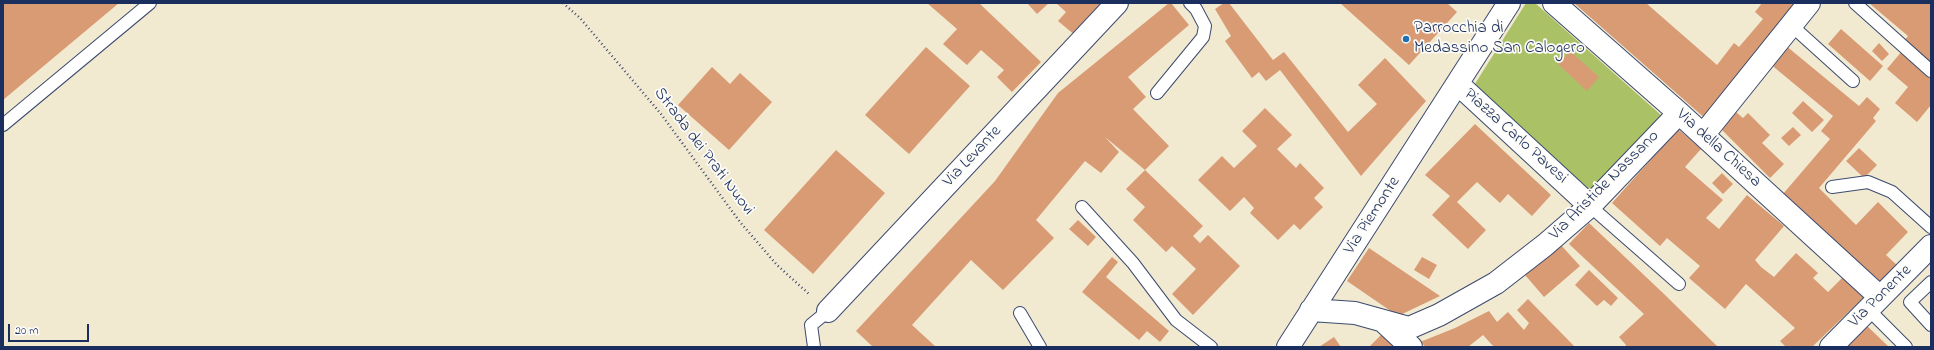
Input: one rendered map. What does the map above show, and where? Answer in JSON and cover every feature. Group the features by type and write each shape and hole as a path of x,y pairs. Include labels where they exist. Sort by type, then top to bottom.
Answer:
{"street":[{"name":"Via Levante","path":"828,311 1117,3"},
{"name":"Piazza Carlo Pavesi","path":"1509,3 1458,84 1590,206"},
{"name":"Via della Chiesa","path":"1554,3 1703,135 1874,303"},
{"path":"1703,135 1809,3"},
{"name":"Via Piemonte","path":"1288,347 1458,84"},
{"name":"Via Aristide Nassano","path":"1312,310 1355,313 1409,328 1439,315 1496,283 1546,245 1590,206 1679,113"},
{"name":"Via Ponente","path":"1831,347 1931,246"},
{"path":"1383,321 1411,347"}],"lane":[{"path":"3,125 150,3"},
{"path":"1157,93 1203,37 1205,26 1196,9 1190,3"},
{"path":"1855,3 1931,71"},
{"path":"1791,25 1852,81"},
{"path":"1832,187 1868,182 1892,192 1931,227"},
{"path":"1590,206 1680,284"},
{"path":"1082,207 1133,263 1176,320 1210,347"},
{"path":"1931,282 1910,302 1931,325"},
{"path":"1874,303 1906,347"},
{"path":"814,347 811,325 828,311"},
{"path":"1020,313 1040,347"}],"path":[{"name":"Strada dei Prati Nuovi","path":"563,3 580,18 661,114 740,222 777,265 828,311"}],"green space":[{"path":"1526,3 1535,3 1662,116 1588,193 1473,87"}],"building":[{"path":"3,3 119,3 3,100"},
{"path":"927,3 979,3 1041,62 1012,92 997,77 1004,70 981,50 967,65 943,44 957,29"},
{"path":"1027,3 1049,3 1037,14"},
{"path":"1056,3 1106,3 1076,36 1058,21 1066,12"},
{"path":"1169,3 1171,3 1189,25 1128,77 1146,97 1133,109 1169,146 1145,170 1105,137 1119,152 1101,173 1085,161 1036,220 1054,238 1003,290 971,260 912,325 936,347 873,347 856,331 995,181 1058,93"},
{"path":"1224,3 1229,3 1273,60 1284,52 1348,132 1377,104 1358,85 1385,58 1426,101 1361,176 1280,70 1266,81 1259,72 1252,78 1225,41 1231,36 1215,9"},
{"name":"Parrocchia di Medassino San Calogero","path":"1340,3 1447,3 1457,12 1409,65"},
{"path":"1574,3 1646,3 1717,65 1734,43 1739,47 1763,19 1755,12 1762,3 1800,3 1707,120"},
{"path":"1869,3 1931,3 1931,66 1903,42 1908,36"},
{"path":"1841,29 1883,66 1870,81 1828,44"},
{"path":"1879,43 1889,54 1882,61 1872,51"},
{"path":"1785,45 1859,106 1867,97 1880,109 1873,118 1876,121 1819,188 1856,225 1878,202 1908,232 1886,255 1899,267 1880,285 1783,194 1830,139 1821,131 1833,116 1769,63"},
{"path":"926,47 970,86 909,154 865,115"},
{"path":"1570,51 1599,77 1587,91 1558,64"},
{"path":"1902,51 1931,76 1931,105 1917,122 1895,103 1908,87 1887,69"},
{"path":"712,67 730,84 740,73 772,102 729,150 678,105"},
{"path":"1803,101 1824,120 1812,132 1792,113"},
{"path":"1265,108 1292,135 1277,149 1296,168 1300,163 1324,188 1314,198 1323,207 1300,230 1294,224 1278,240 1250,213 1254,208 1244,197 1230,211 1198,180 1222,156 1234,168 1257,146 1242,131"},
{"path":"1736,112 1743,118 1748,113 1770,135 1762,143 1784,164 1770,178 1720,128"},
{"path":"1475,124 1551,195 1532,216 1508,194 1500,203 1477,182 1457,202 1486,230 1468,249 1432,215 1450,196 1425,175"},
{"path":"1793,127 1801,135 1789,146 1781,138"},
{"path":"1678,129 1701,149 1685,167 1723,200 1706,218 1719,229 1747,195 1784,226 1755,260 1761,267 1774,277 1796,253 1818,273 1813,278 1828,292 1843,277 1864,297 1812,347 1786,347 1780,341 1795,328 1746,284 1725,309 1689,278 1700,266 1667,238 1660,246 1612,203"},
{"path":"1859,148 1877,165 1864,178 1846,161"},
{"path":"836,150 885,193 813,274 764,230"},
{"path":"1145,170 1203,226 1193,236 1200,243 1208,235 1240,266 1193,315 1172,294 1196,269 1172,246 1166,252 1133,220 1145,207 1126,189"},
{"path":"1722,173 1733,184 1723,194 1712,183"},
{"path":"1078,220 1096,237 1088,246 1069,229"},
{"path":"1589,223 1718,347 1625,347 1626,345 1619,337 1644,314 1569,244"},
{"path":"1560,244 1580,266 1544,297 1525,275"},
{"path":"1369,248 1440,296 1398,316 1347,281"},
{"path":"1112,257 1118,262 1106,277 1169,331 1160,342 1147,331 1139,340 1082,292"},
{"path":"1422,257 1437,265 1429,279 1414,270"},
{"path":"1589,270 1618,298 1611,306 1604,300 1597,306 1575,285"},
{"path":"1528,299 1575,347 1494,347 1483,335 1468,347 1426,347 1420,342 1455,328 1489,311 1497,322 1508,312 1524,330 1529,323 1517,310"},
{"path":"1866,325 1889,347 1844,347"},
{"path":"1386,330 1402,347 1369,347"},
{"path":"1334,337 1341,347 1319,347"}],"place":[{"name":"Parrocchia di Medassino San Calogero","path":"1406,39"}]}
